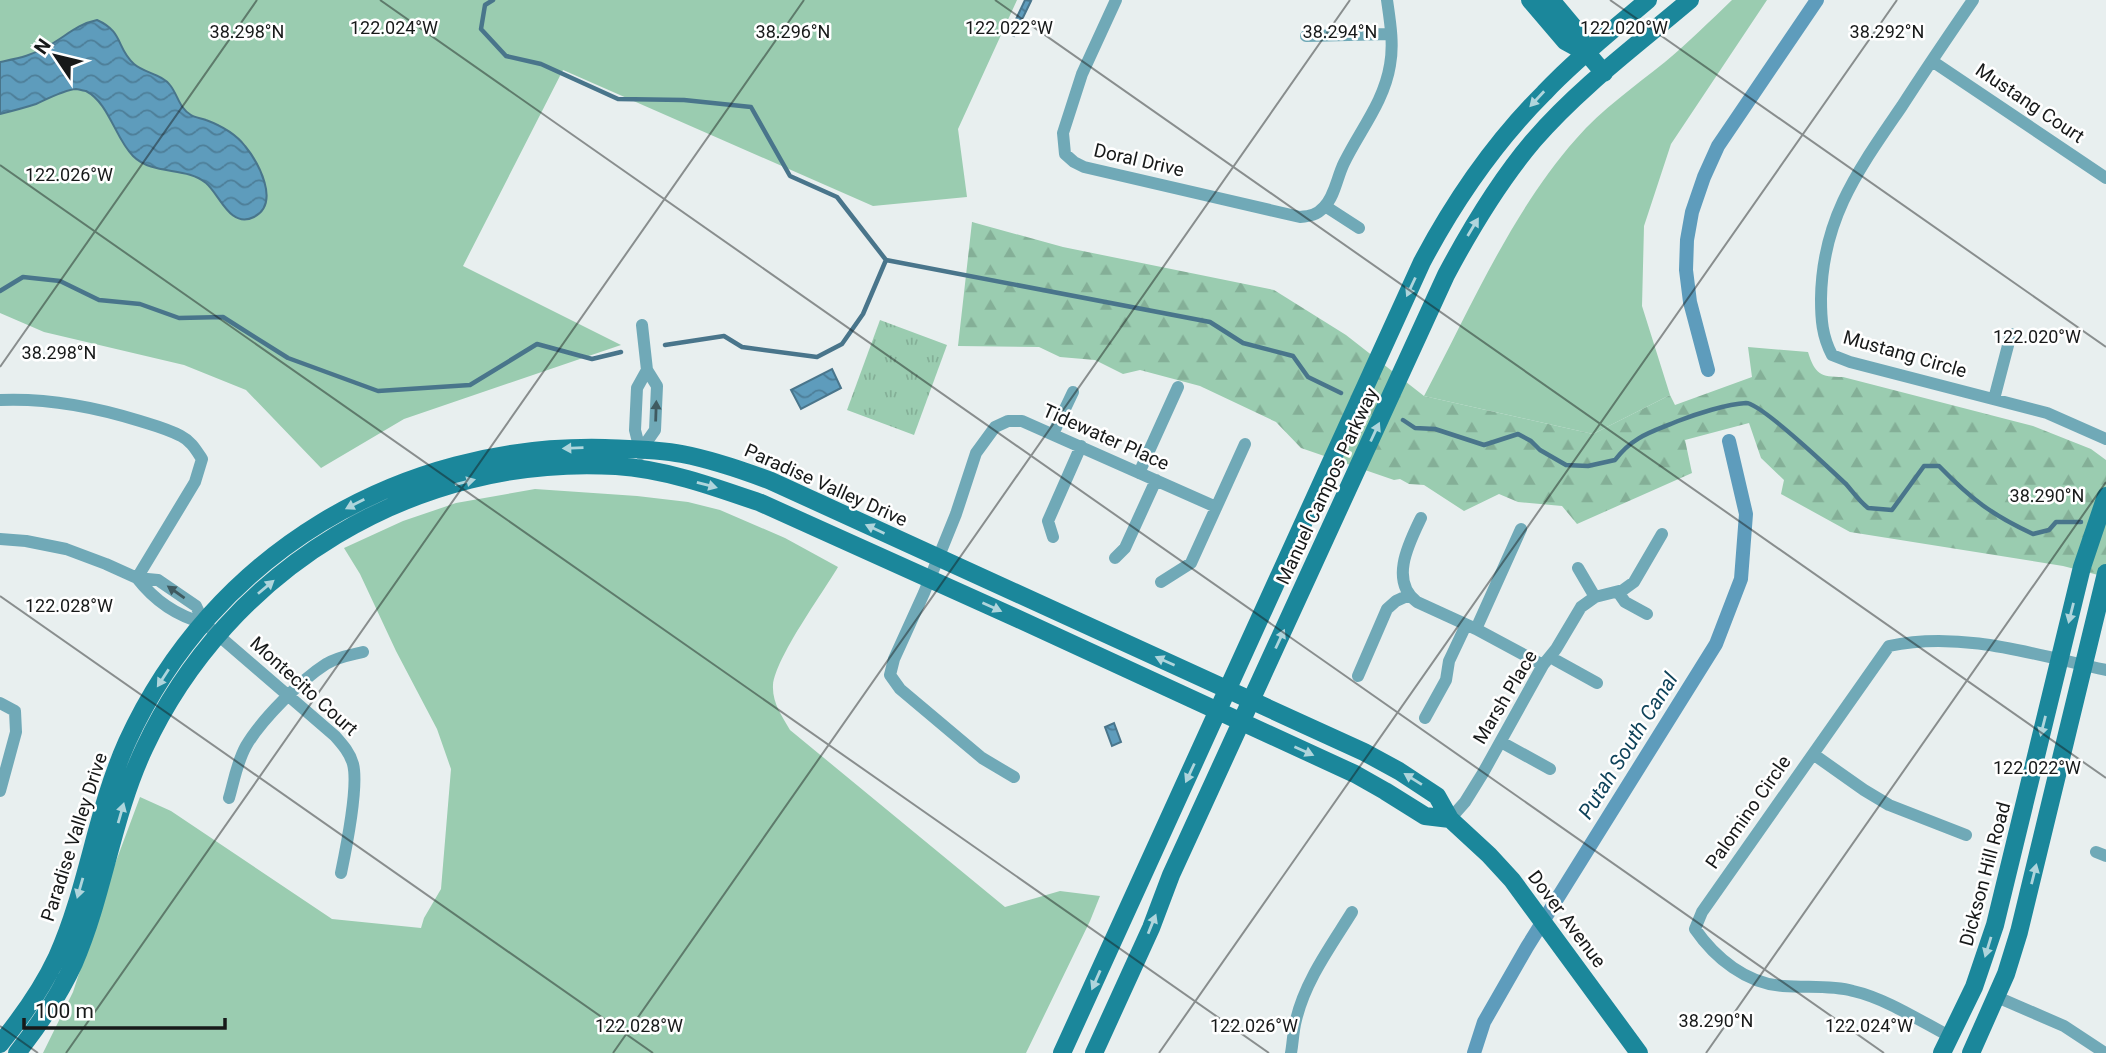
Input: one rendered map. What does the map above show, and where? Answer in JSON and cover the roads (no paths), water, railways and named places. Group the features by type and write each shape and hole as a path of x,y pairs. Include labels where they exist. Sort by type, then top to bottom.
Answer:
{"street":[{"name":"Doral Drive","path":"1116,0 1082,74 1063,133 1065,154 1084,167 1300,217 1315,215 1325,206"},
{"path":"1359,228 1325,206 1344,163 1374,112 1384,89 1391,64 1387,0"},
{"path":"1530,0 1565,41 1587,53"},
{"path":"1551,0 1577,31 1587,53 1604,73"},
{"name":"Manuel Campos Parkway","path":"1062,1053 1422,262 1440,229 1465,190 1516,122 1544,92 1648,0"},
{"name":"Manuel Campos Parkway","path":"1094,1053 1151,928 1171,875 1463,244 1487,204 1535,140 1561,111 1690,0"},
{"name":"Mustang Circle","path":"1973,0 1854,176 1839,208 1827,245 1821,281 1824,339 1832,355 1850,362 2047,413 2106,439"},
{"path":"1306,36 1391,34"},
{"name":"Mustang Court","path":"1932,61 2106,178"},
{"path":"641,450 655,430 657,386 647,370 642,325"},
{"path":"1994,398 2011,334"},
{"path":"640,470 641,450 635,430 636,402 638,388 647,370"},
{"path":"1139,473 1178,387"},
{"path":"1053,434 1073,392"},
{"path":"0,400 55,402 119,415 181,436 194,446 202,460 195,482 137,578"},
{"name":"Tidewater Place","path":"1014,777 982,758 900,689 890,676 894,659 956,514 976,453 985,438 995,427 1007,421 1022,421 1216,508"},
{"path":"1161,582 1191,563 1245,444"},
{"path":"1053,537 1048,521 1081,446"},
{"name":"Paradise Valley Drive","path":"17,1053 54,1000 74,963 87,930 125,797 144,750 211,629 240,584 271,558 337,513 385,489 455,464 541,450 582,447 679,453 727,465 771,481 1252,701"},
{"name":"Paradise Valley Drive","path":"0,1044 38,992 57,957 70,923 108,792 127,744 158,685 211,629 318,546 393,506 459,482 527,470 581,466 640,470 719,489 761,503 1242,722"},
{"path":"1115,558 1125,548 1156,480"},
{"name":"Dickson Hill Road","path":"1942,1053 1983,963 1995,925 2082,567 2106,496"},
{"path":"1421,518 1404,559 1403,577 1409,595 1417,603 1597,683"},
{"path":"1425,718 1446,680 1449,662 1471,627 1521,529"},
{"path":"1578,568 1595,597 1618,592 1634,582 1662,534"},
{"name":"Montecito Court","path":"0,539 66,549 137,578 158,580 196,606 211,629 335,736 348,751 354,766 349,830 341,873"},
{"path":"1970,1053 1997,997 2019,932 2106,573"},
{"path":"1618,592 1625,601 1647,614"},
{"path":"1358,676 1387,610 1396,601 1409,595"},
{"name":"Marsh Place","path":"1450,819 1474,788 1546,661 1581,607 1595,597"},
{"name":"Palomino Circle","path":"1951,1037 1872,997 1854,991 1828,987 1779,986 1738,972 1706,946 1695,929 1702,912 1889,646 1902,643 1966,642 2106,670"},
{"path":"229,798 247,745 269,716 304,681 329,662 363,652"},
{"name":"Dover Avenue","path":"1252,701 1364,752 1437,796 1450,819 1512,880 1639,1053"},
{"path":"0,703 15,711 16,732 0,791"},
{"name":"Dover Avenue","path":"1242,722 1355,774 1425,816 1450,819"},
{"path":"1501,742 1550,769"},
{"path":"1813,754 1889,805 1966,835"},
{"path":"1291,1053 1295,1021 1302,999 1311,979 1352,912"},
{"path":"1997,997 2064,1026 2105,1053"}],"water":[{"path":"1025,0 1031,1 1014,36 1009,34"},
{"path":"97,20 112,30 134,64 167,81 187,112 223,127 241,141 256,162 264,182 266,202 262,211 254,217 238,218 226,209 206,183 198,178 141,162 127,149 101,104 86,91 66,91 36,104 0,114 0,62 36,52 77,28"},
{"path":"832,369 841,388 801,409 791,390"},
{"path":"1114,723 1121,742 1112,746 1105,727"}],"waterway":[{"path":"493,0 485,5 481,29 506,56 541,64 618,99 684,100 751,107 790,176 837,197 886,260 1210,322 1243,343 1293,356 1308,377 1341,393"},
{"name":"Putah South Canal","path":"1708,370 1690,302 1686,270 1692,212 1718,146 1817,0"},
{"path":"665,345 724,336 742,347 817,357 842,344 863,314 886,260"},
{"path":"0,291 23,277 60,281 99,300 140,304 179,318 223,317 288,358 378,391 470,385 537,344 592,359 621,352"},
{"path":"1403,420 1415,428 1435,429 1484,445 1518,434 1566,465 1588,466 1615,460 1636,440 1678,421 1702,412 1746,403 1766,414 1796,438 1868,508 1892,510 1924,466 1939,466 1983,505 2033,534 2049,530 2056,522 2081,522"},
{"name":"Putah South Canal","path":"1474,1053 1484,1022 1527,947 1716,644 1741,579 1746,514 1729,441"}]}
